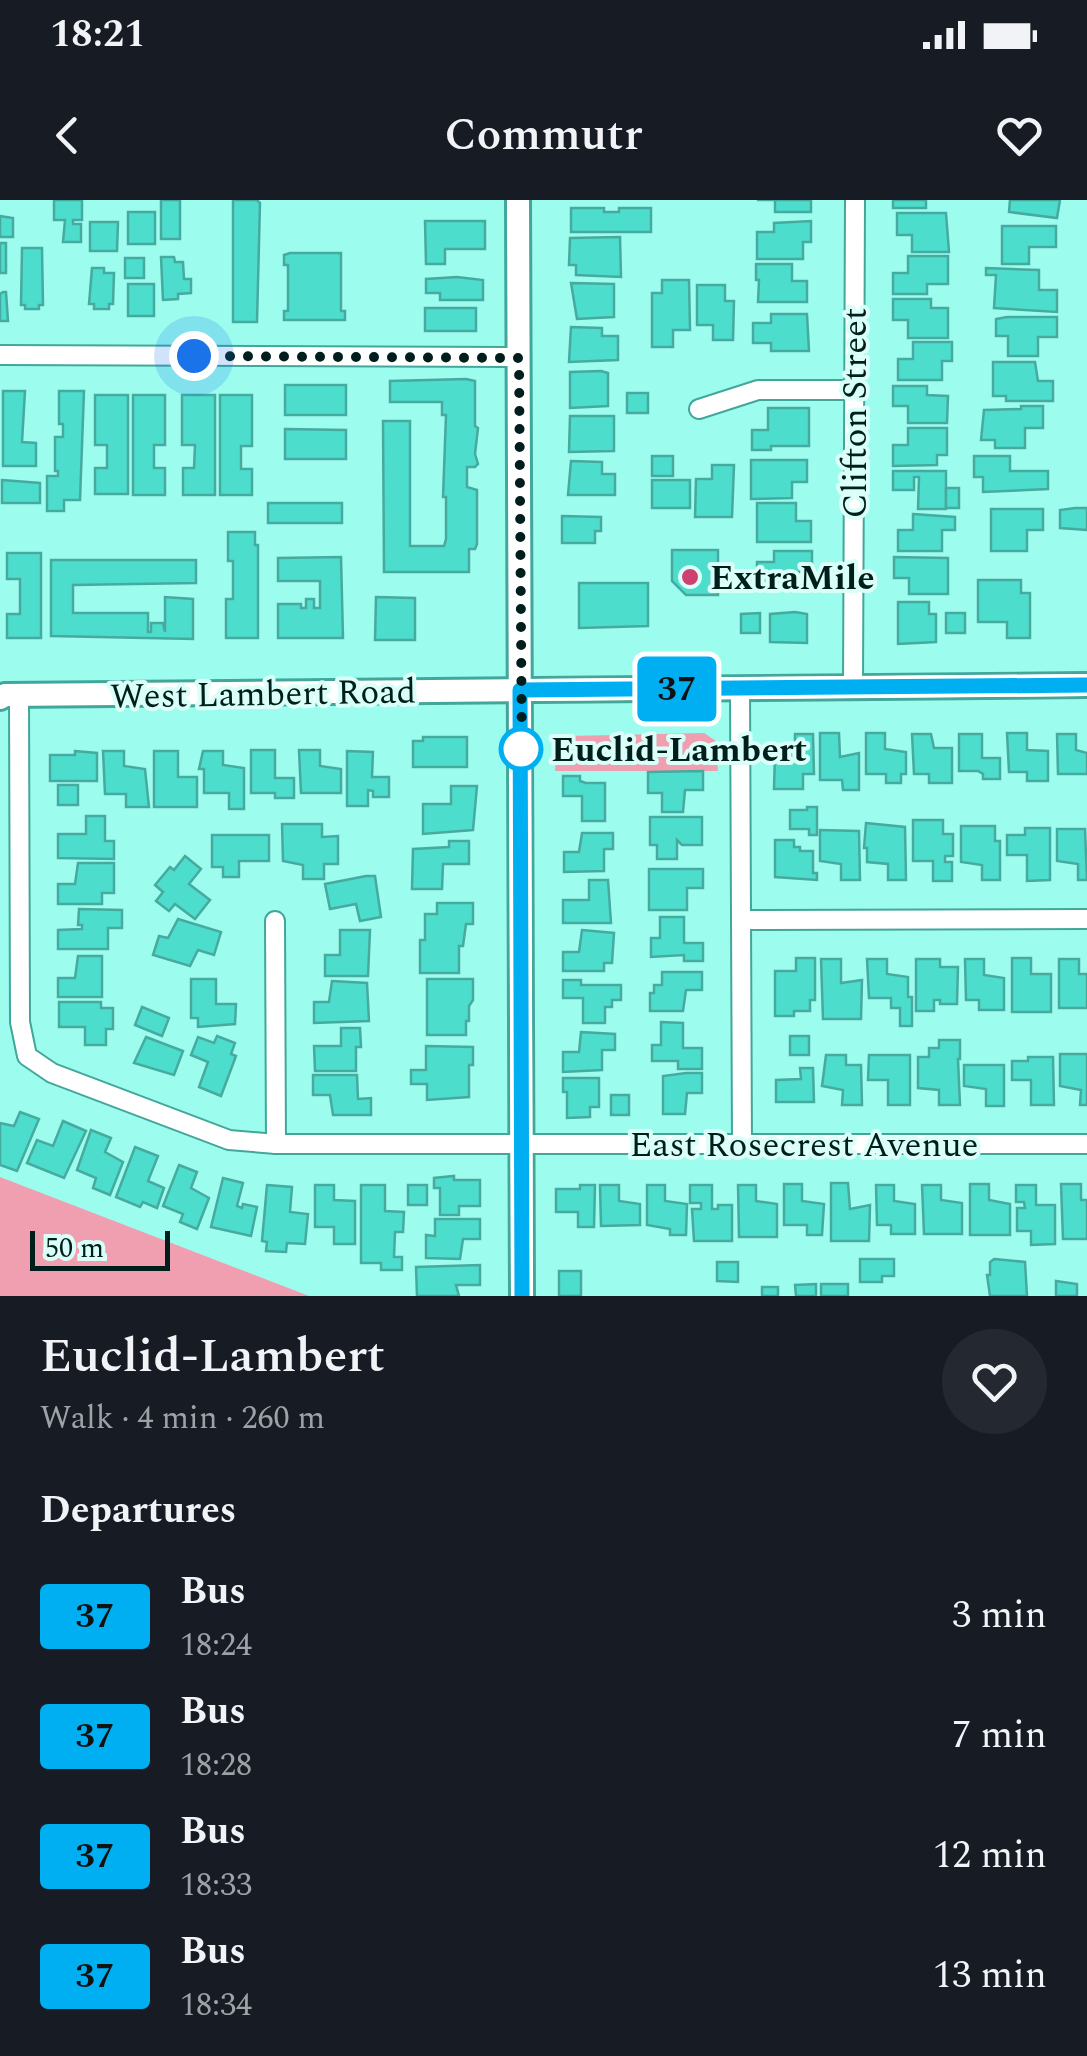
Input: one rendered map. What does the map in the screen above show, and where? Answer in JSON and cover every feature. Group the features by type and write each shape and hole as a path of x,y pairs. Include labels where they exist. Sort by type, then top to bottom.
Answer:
{"main road":[{"path":"518,200 522,1296"},
{"name":"West Lambert Road","path":"6,695 1087,685"}],"street":[{"name":"Clifton Street","path":"854,686 855,200"},
{"path":"0,355 519,358"},
{"path":"699,409 758,390 854,390"},
{"path":"740,688 742,1144"},
{"name":"East Rosecrest Avenue","path":"6,695 20,1022 27,1056 52,1074 229,1140 276,1144 1087,1144"},
{"path":"741,920 1087,919"},
{"path":"275,921 276,1144"}],"shaded area":[{"path":"704,733 716,741 718,771 555,771 557,746 568,736"},
{"path":"0,1177 309,1296 0,1296"}],"building":[{"path":"54,200 82,200 82,220 73,220 73,224 81,224 81,242 63,242 65,220 54,220"},
{"path":"161,200 180,200 180,239 161,239"},
{"path":"233,200 260,203 257,322 233,322"},
{"path":"775,200 811,200 811,212 775,212"},
{"path":"893,200 926,200 926,208 893,208"},
{"path":"1010,200 1060,200 1057,218 1009,212"},
{"path":"571,208 619,212 619,208 651,208 651,232 571,232"},
{"path":"128,212 155,212 155,244 128,244"},
{"path":"897,213 946,213 949,252 912,252 912,235 897,235"},
{"path":"0,216 13,218 13,237 0,237"},
{"path":"425,221 485,221 485,249 445,249 445,264 426,264"},
{"path":"811,221 811,242 803,242 803,259 757,259 757,232 774,232 774,223"},
{"path":"90,222 118,222 117,251 90,251"},
{"path":"1002,226 1056,226 1056,247 1029,247 1029,264 1002,264"},
{"path":"620,237 621,277 576,275 576,265 569,265 570,238"},
{"path":"0,243 6,243 6,273 0,273"},
{"path":"22,248 42,248 43,305 39,309 25,309 21,305"},
{"path":"341,253 341,311 345,311 345,320 284,320 284,311 288,311 288,265 284,265 284,255"},
{"path":"908,256 948,256 948,284 927,284 927,294 893,294 893,273 908,273"},
{"path":"161,257 183,262 184,279 191,279 191,293 163,300"},
{"path":"125,258 144,258 144,278 125,278"},
{"path":"756,264 792,264 792,281 807,281 807,302 758,302"},
{"path":"92,268 114,273 113,304 109,304 109,309 94,309 94,304 89,304"},
{"path":"986,268 1039,270 1039,290 1057,290 1057,312 994,308 996,275 986,275"},
{"path":"426,279 483,280 483,300 440,300 440,293 426,293"},
{"path":"662,280 689,280 690,330 673,330 673,347 652,347 652,293 662,293"},
{"path":"571,283 614,284 614,317 577,319"},
{"path":"128,284 154,284 154,316 128,316"},
{"path":"697,285 725,285 725,301 734,301 733,340 713,340 713,325 697,325"},
{"path":"6,292 8,321 0,321"},
{"path":"893,299 931,299 931,308 948,308 948,338 908,338 908,320 893,320"},
{"path":"425,308 476,308 476,331 425,331"},
{"path":"771,314 807,314 809,351 771,351 771,343 753,343 753,323 771,323"},
{"path":"1057,317 1057,337 1038,337 1038,356 1008,356 1008,336 996,336 996,319"},
{"path":"571,327 602,328 602,336 618,336 618,360 569,362"},
{"path":"913,342 952,342 952,361 942,361 942,380 898,380 898,359 913,359"},
{"path":"993,362 1035,362 1038,381 1053,381 1053,401 1006,401 1006,396 993,396"},
{"path":"570,372 608,373 608,406 570,408"},
{"path":"390,381 475,381 478,428 478,464 467,467 467,487 477,490 477,544 475,549 469,549 469,572 384,572 383,421 410,421 410,546 444,546 446,539 446,415 442,415 442,402 390,402"},
{"path":"285,385 346,385 346,415 285,415"},
{"path":"893,386 927,386 927,395 948,396 947,423 908,423 908,406 893,406"},
{"path":"3,391 25,391 22,442 36,443 36,466 3,466"},
{"path":"59,391 84,391 80,500 64,500 64,511 47,511 47,476 58,476 55,437 63,437"},
{"path":"627,393 648,393 648,413 627,413"},
{"path":"95,395 128,395 128,494 95,494 95,468 107,468 107,445 95,445"},
{"path":"133,395 165,395 165,445 154,445 154,468 165,468 165,495 133,495"},
{"path":"182,395 215,395 215,495 183,495 183,468 194,468 195,445 182,445"},
{"path":"220,395 252,395 252,446 241,446 241,469 252,469 252,495 220,495"},
{"path":"1043,406 1043,428 1025,428 1025,448 995,448 995,440 981,440 984,410"},
{"path":"768,408 809,408 809,446 752,450 752,430 768,430"},
{"path":"570,416 614,416 614,451 569,452"},
{"path":"908,428 947,428 947,455 937,455 937,465 893,466 893,445 908,445"},
{"path":"285,429 346,430 346,459 285,459"},
{"path":"652,456 673,456 673,476 652,476"},
{"path":"974,456 1010,456 1010,471 1048,471 1048,489 983,492 983,477 974,477"},
{"path":"751,460 807,460 807,482 792,482 792,498 751,499"},
{"path":"571,461 602,462 602,474 615,474 615,495 568,495"},
{"path":"712,465 734,465 732,517 695,517 696,479 712,479"},
{"path":"893,471 946,471 946,509 918,509 919,477 914,477 914,490 893,490"},
{"path":"2,480 40,483 40,503 2,503"},
{"path":"652,480 690,480 690,508 652,508"},
{"path":"946,488 959,488 959,508 946,508"},
{"path":"268,503 342,503 342,523 268,523"},
{"path":"757,503 796,503 796,521 811,521 811,542 757,542"},
{"path":"1087,508 1087,530 1060,528 1060,510"},
{"path":"991,509 1043,509 1043,530 1027,530 1027,551 991,551"},
{"path":"913,514 955,517 955,530 942,530 942,551 898,551 898,530 913,530"},
{"path":"562,516 601,517 601,531 595,531 595,543 562,543"},
{"path":"228,532 255,532 258,638 226,638 226,599 233,599"},
{"path":"672,550 718,550 718,595 686,595 672,581"},
{"path":"774,551 812,551 812,572 796,572 797,589 757,589 757,562 774,562"},
{"path":"7,553 41,553 41,638 7,638 7,614 20,614 20,579 7,579"},
{"path":"341,557 343,638 278,638 278,604 301,604 301,608 306,608 306,599 314,599 314,608 320,608 320,581 278,581 278,558"},
{"path":"894,557 948,558 948,594 909,594 909,578 894,578"},
{"path":"51,560 196,560 196,583 73,585 73,613 148,613 148,632 151,623 163,623 165,632 165,597 193,599 193,639 51,636"},
{"path":"978,580 1021,580 1021,593 1030,593 1030,638 1007,638 1007,622 978,622"},
{"path":"579,583 648,583 648,626 579,628"},
{"path":"376,597 415,598 415,640 375,640"},
{"path":"898,602 929,602 929,614 936,614 936,642 898,644"},
{"path":"760,613 760,633 741,633 741,614"},
{"path":"946,613 965,613 965,633 946,633"},
{"path":"770,614 807,614 807,643 770,642"},
{"path":"820,733 839,733 840,757 859,753 859,790 843,790 842,780 820,780"},
{"path":"866,733 885,733 885,749 906,752 906,774 901,774 901,783 886,783 886,774 866,774"},
{"path":"1007,733 1027,733 1027,750 1048,751 1048,781 1027,781 1027,772 1009,772"},
{"path":"795,734 813,734 814,774 803,774 803,789 774,789 775,753 795,750"},
{"path":"912,734 931,734 934,748 952,748 952,783 929,783 929,774 914,774"},
{"path":"959,734 982,734 982,758 1000,758 1000,779 983,779 978,771 959,771"},
{"path":"1057,734 1076,734 1076,750 1087,753 1087,774 1058,774"},
{"path":"423,737 467,737 467,767 413,767 413,741 423,741"},
{"path":"251,750 275,750 275,778 294,778 294,798 251,793"},
{"path":"299,750 320,750 320,766 341,769 341,793 301,793"},
{"path":"75,751 97,753 97,781 50,781 50,755 75,755"},
{"path":"103,751 124,751 124,766 145,769 149,807 126,807 126,794 105,794"},
{"path":"154,751 178,751 178,777 197,777 197,807 154,807"},
{"path":"203,751 223,751 223,765 244,768 244,809 229,809 229,793 204,793 204,769 199,769"},
{"path":"347,751 373,752 372,777 389,777 389,797 373,797 373,791 368,790 368,806 347,806"},
{"path":"703,771 703,790 685,790 683,812 662,812 662,793 648,793 648,772"},
{"path":"563,776 580,776 580,781 586,783 605,783 605,821 582,821 582,796 563,796"},
{"path":"58,785 78,785 78,805 58,805"},
{"path":"451,786 477,786 473,830 423,834 423,804 451,804"},
{"path":"817,807 817,835 809,835 809,829 790,829 790,810"},
{"path":"86,816 105,816 105,841 114,841 114,859 58,858 58,834 86,834"},
{"path":"650,817 702,817 702,845 682,845 677,840 677,859 657,859 657,845 650,845"},
{"path":"913,820 943,820 943,834 953,834 953,856 945,856 945,862 952,862 952,881 933,881 933,861 913,861"},
{"path":"866,823 905,827 906,880 888,880 888,864 867,862"},
{"path":"282,824 322,824 322,837 338,836 338,864 324,864 324,879 303,879 303,865 283,861"},
{"path":"961,826 995,826 995,841 1000,841 1000,880 982,880 982,865 961,862"},
{"path":"1025,828 1050,828 1050,880 1027,881 1027,855 1007,855 1007,835 1025,835"},
{"path":"1057,829 1085,829 1087,880 1078,880 1078,864 1057,861"},
{"path":"820,830 859,831 860,880 841,880 841,864 820,861"},
{"path":"582,833 613,833 613,849 604,849 604,871 564,872 564,852 579,852"},
{"path":"212,835 269,835 269,861 239,861 239,877 223,877 223,867 212,867"},
{"path":"775,840 794,840 794,847 800,847 800,851 813,851 813,873 817,873 817,880 775,877"},
{"path":"449,841 469,841 469,864 443,864 442,889 412,889 413,849 449,847"},
{"path":"185,856 201,869 189,884 210,900 195,919 175,904 169,911 156,901 163,892 155,885"},
{"path":"78,863 114,863 114,893 102,893 102,904 58,904 58,884 75,884"},
{"path":"649,869 703,869 703,888 687,888 687,910 649,910"},
{"path":"375,876 381,917 360,921 356,904 330,909 325,884"},
{"path":"589,880 608,880 611,923 563,923 563,900 589,900"},
{"path":"437,903 473,903 473,924 466,924 463,946 459,946 459,973 420,973 425,914 437,914"},
{"path":"79,909 122,910 122,928 108,928 108,949 58,949 58,930 82,929 78,925"},
{"path":"660,917 684,917 684,943 703,943 703,961 684,961 684,955 651,957 651,938 660,938"},
{"path":"178,919 221,932 214,955 198,950 190,966 153,955 159,936 168,938"},
{"path":"340,930 370,930 368,976 325,976 325,955 340,955"},
{"path":"582,930 614,933 612,963 604,963 604,971 563,971 563,952 579,952"},
{"path":"78,956 102,956 102,997 58,997 58,978 75,978"},
{"path":"796,958 815,958 815,1000 810,1000 810,1011 775,1016 775,971 796,971"},
{"path":"1012,958 1031,958 1031,974 1051,974 1051,1012 1012,1012"},
{"path":"821,959 841,959 841,983 862,980 861,1019 823,1019"},
{"path":"867,959 887,959 887,974 908,977 912,1026 900,1026 900,1008 891,1008 891,998 869,998"},
{"path":"916,959 940,959 940,967 958,967 957,1004 934,1000 934,1011 916,1011"},
{"path":"965,959 984,959 984,975 1004,978 1004,1010 979,1010 979,1000 966,1000"},
{"path":"1059,959 1079,959 1079,974 1087,974 1087,1008 1059,1008"},
{"path":"662,972 702,972 702,990 686,990 683,1011 650,1011 650,993 654,993 654,985 662,985"},
{"path":"191,979 216,979 216,1004 236,1004 235,1024 198,1027 198,1018 191,1018"},
{"path":"427,979 473,979 466,1035 427,1035"},
{"path":"563,980 581,980 581,985 621,985 621,1000 612,1000 612,1007 605,1007 605,1023 583,1023 583,998 563,998"},
{"path":"332,981 367,983 369,1021 314,1023 314,1002 329,1002"},
{"path":"59,1002 101,1002 101,1008 113,1008 113,1029 106,1029 106,1045 85,1045 85,1027 59,1027"},
{"path":"142,1007 169,1018 162,1036 135,1025"},
{"path":"661,1022 683,1023 683,1048 702,1048 702,1069 678,1069 678,1061 652,1061 652,1045 661,1045"},
{"path":"341,1028 360,1028 356,1071 315,1071 314,1046 341,1046"},
{"path":"581,1032 615,1034 615,1050 602,1050 602,1070 563,1072 563,1052 579,1052"},
{"path":"217,1036 235,1043 231,1054 236,1056 221,1096 199,1087 208,1062 191,1055 198,1037 214,1043"},
{"path":"790,1036 809,1036 809,1055 790,1055"},
{"path":"146,1037 183,1051 174,1075 134,1063"},
{"path":"939,1040 960,1040 960,1105 939,1105 939,1090 918,1088 918,1057 929,1057 929,1048 939,1048"},
{"path":"426,1046 473,1047 469,1097 427,1100 427,1084 411,1084 411,1070 426,1070"},
{"path":"1060,1054 1087,1054 1087,1105 1080,1105 1081,1090 1060,1086"},
{"path":"826,1055 846,1055 846,1065 861,1065 862,1105 842,1105 843,1090 822,1086"},
{"path":"869,1055 910,1055 910,1105 888,1105 888,1080 868,1080"},
{"path":"1028,1057 1053,1057 1054,1105 1031,1105 1031,1080 1012,1080 1012,1061 1028,1061"},
{"path":"964,1065 1004,1065 1004,1106 986,1106 986,1089 964,1086"},
{"path":"800,1068 813,1068 814,1102 776,1102 776,1080 801,1079"},
{"path":"702,1073 702,1093 687,1093 685,1114 663,1114 663,1076"},
{"path":"313,1075 357,1075 358,1099 371,1098 371,1115 333,1115 330,1095 313,1095"},
{"path":"563,1078 599,1078 599,1107 590,1107 590,1117 567,1118"},
{"path":"611,1095 629,1095 629,1115 611,1115"},
{"path":"20,1112 39,1119 17,1171 0,1165 0,1123 14,1126"},
{"path":"63,1121 86,1131 64,1178 27,1163 37,1140 53,1146"},
{"path":"91,1130 111,1138 105,1152 123,1162 110,1195 93,1188 96,1178 77,1170"},
{"path":"135,1147 158,1156 148,1181 164,1188 157,1208 143,1202 140,1207 116,1197"},
{"path":"179,1165 197,1172 191,1188 209,1198 197,1229 180,1222 183,1214 163,1206"},
{"path":"454,1176 454,1180 480,1180 480,1206 459,1206 459,1215 440,1215 440,1188 434,1188 434,1178"},
{"path":"223,1178 243,1183 237,1206 257,1207 251,1236 211,1227"},
{"path":"831,1183 848,1183 850,1209 870,1205 869,1241 831,1241"},
{"path":"784,1184 802,1184 802,1201 824,1204 822,1235 807,1235 807,1225 784,1225"},
{"path":"970,1184 989,1184 989,1200 1010,1204 1010,1235 970,1235"},
{"path":"1061,1184 1081,1184 1081,1200 1087,1200 1087,1239 1063,1239"},
{"path":"267,1185 292,1187 290,1212 308,1214 305,1244 287,1243 286,1252 266,1251 267,1242 262,1241"},
{"path":"315,1185 334,1185 334,1200 355,1201 355,1244 334,1244 334,1227 315,1227"},
{"path":"361,1185 385,1185 385,1211 404,1212 403,1232 395,1232 394,1257 402,1257 402,1270 381,1270 381,1263 361,1263"},
{"path":"408,1185 427,1185 427,1205 408,1205"},
{"path":"580,1185 595,1185 594,1227 578,1227 578,1212 556,1212 556,1189 580,1189"},
{"path":"600,1185 619,1185 619,1201 640,1204 640,1225 601,1226"},
{"path":"647,1185 665,1185 665,1201 687,1204 686,1235 670,1235 670,1229 647,1225"},
{"path":"690,1185 712,1185 712,1209 732,1205 732,1241 694,1241 692,1209 701,1209 701,1203 690,1203"},
{"path":"738,1185 756,1185 756,1201 777,1204 777,1237 739,1237"},
{"path":"876,1185 894,1185 894,1201 915,1204 915,1234 891,1234 891,1225 877,1225"},
{"path":"922,1185 941,1185 941,1200 962,1203 962,1234 924,1234"},
{"path":"1016,1185 1036,1185 1036,1205 1055,1205 1055,1244 1031,1245 1031,1231 1017,1231 1017,1208 1025,1208 1024,1202 1016,1202"},
{"path":"435,1219 480,1219 480,1239 463,1239 460,1259 426,1258 426,1235 435,1236"},
{"path":"860,1259 894,1259 894,1276 882,1276 882,1282 860,1282"},
{"path":"994,1259 1025,1262 1027,1296 990,1296 987,1275"},
{"path":"717,1262 738,1262 738,1282 717,1281"},
{"path":"480,1265 480,1285 456,1285 459,1296 417,1296 416,1267"},
{"path":"559,1271 581,1271 581,1296 559,1296"},
{"path":"1056,1281 1077,1284 1077,1296 1056,1296"},
{"path":"816,1284 816,1296 796,1296 795,1285"},
{"path":"821,1284 848,1284 848,1296 821,1296"},
{"path":"762,1287 778,1287 778,1296 762,1296"}],"bus line":[{"name":"37","path":"522,1296 520,690 1087,685"}],"place":[{"name":"ExtraMile","path":"690,577"},
{"name":"Euclid-Lambert","path":"521,749"}],"route":[{"path":"194,356 519,358 522,763 521,749"}]}
